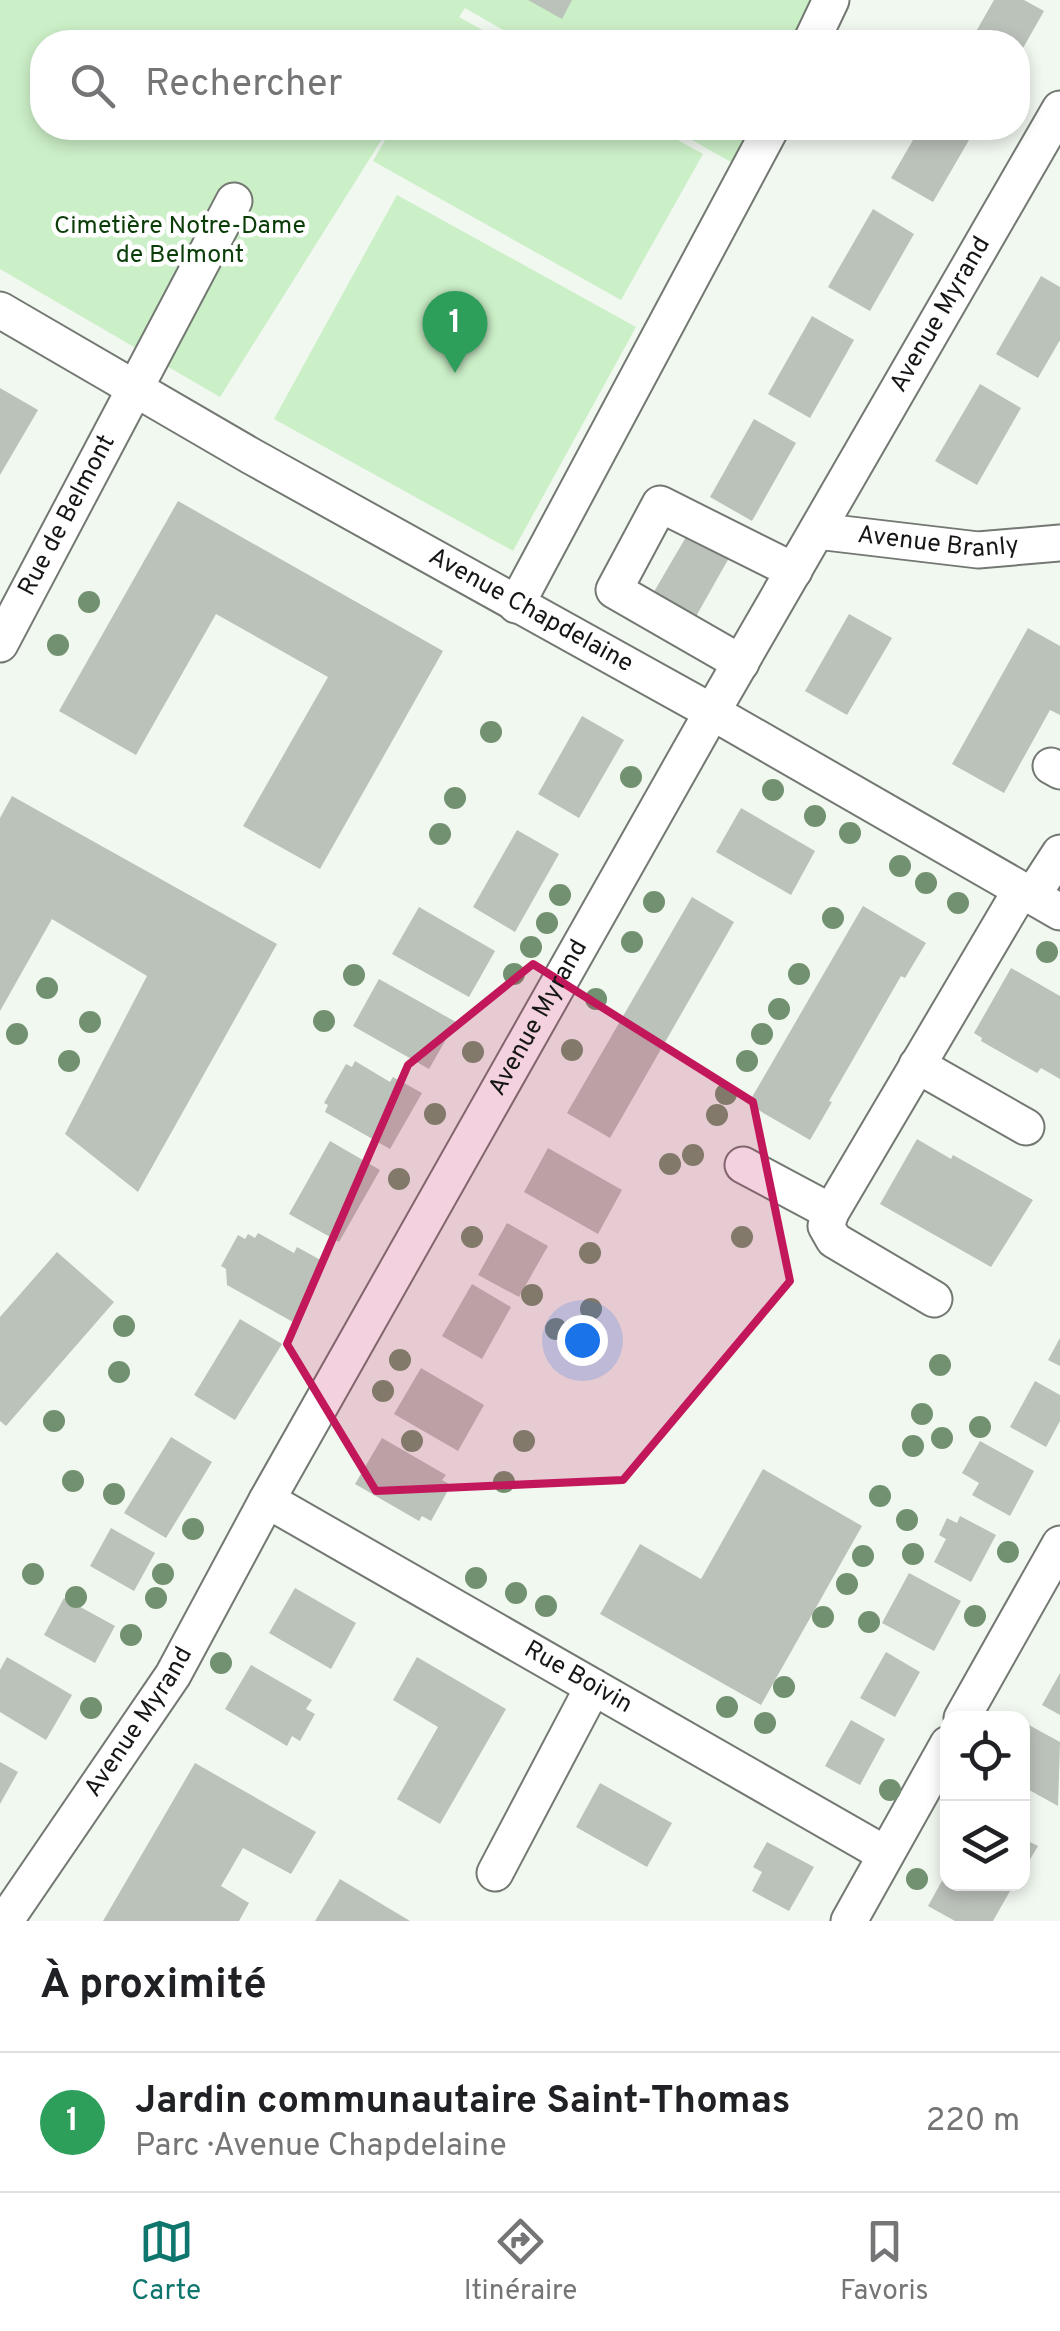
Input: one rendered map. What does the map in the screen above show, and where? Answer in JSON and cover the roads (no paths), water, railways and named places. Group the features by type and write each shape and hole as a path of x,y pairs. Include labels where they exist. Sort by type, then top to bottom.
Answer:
{"street":[{"path":"817,30 831,0"},
{"name":"Avenue Myrand","path":"5,1921 173,1675 267,1500 712,712 1060,109"},
{"path":"516,604 766,140"},
{"name":"Rue de Belmont","path":"0,644 234,200"},
{"name":"Avenue Chapdelaine","path":"0,310 1038,900"},
{"path":"741,663 614,590 660,504 794,571"},
{"name":"Avenue Branly","path":"817,532 978,550 1060,543"},
{"path":"934,1300 834,1240 826,1226 918,1066 1038,900 1060,852"},
{"path":"918,1066 1026,1128"},
{"path":"743,1165 832,1212"},
{"name":"Rue Boivin","path":"267,1500 886,1854"},
{"path":"966,1711 1060,1544"},
{"path":"495,1872 593,1687"},
{"path":"848,1921 940,1758"}],"place":[{"name":"Jardin communautaire Saint-Thomas","path":"455,373"}],"park label":[{"name":"Cimetière Notre-Dame de Belmont","path":"180,242"}]}
